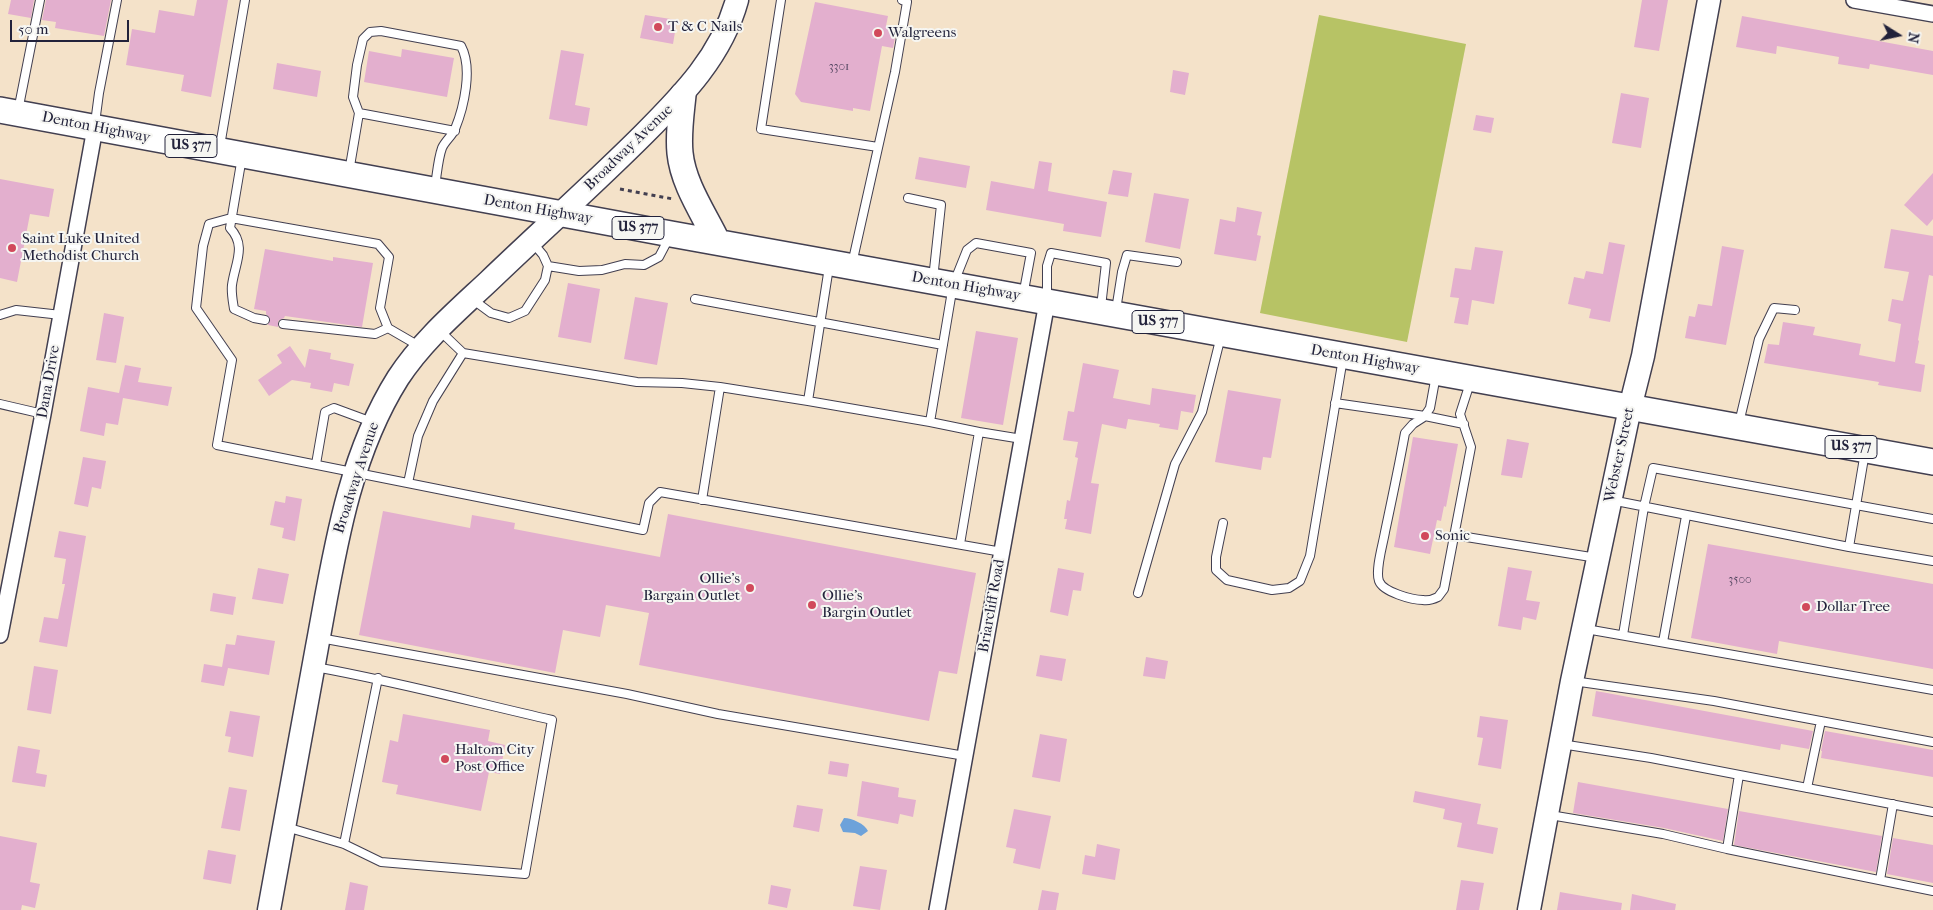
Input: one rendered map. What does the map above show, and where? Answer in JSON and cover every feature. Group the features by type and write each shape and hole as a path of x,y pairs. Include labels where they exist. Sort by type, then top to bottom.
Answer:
{"main road":[{"name":"Broadway Avenue","path":"269,910 337,534 356,472 374,423 398,378 421,348 470,298 600,178 683,95 716,50 732,17 737,0"},
{"name":"Webster Street","path":"1529,910 1572,681 1630,408 1643,356 1709,0"},
{"path":"683,95 680,132 682,164 692,190 718,242"},
{"name":"Denton Highway","path":"9,112 434,191 1933,462"}],"street":[{"path":"1854,0 1933,14"},
{"name":"Dana Drive","path":"0,635 43,414 95,128"},
{"name":"Briarcliff Road","path":"937,910 1047,302"}],"lane":[{"path":"9,112 40,0"},
{"path":"95,128 98,93 117,0"},
{"path":"245,0 231,153 230,228 237,236 240,248 232,287 234,310 265,320"},
{"path":"781,0 761,130 878,147"},
{"path":"808,401 821,322 878,147 896,63 906,2 902,0"},
{"path":"348,175 359,113 353,97 363,39 370,32 381,31 433,40 461,46 467,62 465,95 454,131 442,147 434,191"},
{"path":"359,113 454,131"},
{"path":"908,198 941,206 943,345 930,422"},
{"path":"421,348 388,328 380,308 389,257 378,244 231,218 210,224 203,246 196,308 232,360 217,445 643,530 650,503 660,492 1002,552"},
{"path":"548,266 579,272 602,270 625,264 644,265 659,257 671,234"},
{"path":"470,298 491,313 509,318 525,311 545,280 548,266 543,255 531,241"},
{"path":"943,283 967,250 976,243 1031,253 1023,298"},
{"path":"1047,302 1047,266 1051,253 1106,263 1108,313"},
{"path":"1108,313 1127,255 1177,262"},
{"path":"695,299 943,345"},
{"path":"1738,427 1759,339 1774,308 1795,310"},
{"path":"0,315 16,310 61,315"},
{"path":"283,324 375,334 388,328"},
{"path":"439,330 463,354 637,382 682,383 720,387 1022,439"},
{"path":"1138,592 1175,464 1202,412 1222,334"},
{"path":"408,483 418,436 433,401 463,354"},
{"path":"1223,523 1216,557 1216,570 1227,580 1272,590 1289,588 1300,581 1310,556 1344,356"},
{"path":"1437,373 1433,400 1425,416 1413,424 1405,433 1381,554 1379,580 1382,586 1403,596 1423,601 1438,597 1444,589 1472,447 1460,414 1471,379"},
{"path":"702,500 720,387"},
{"path":"1336,403 1425,416 1464,424"},
{"path":"0,404 43,414"},
{"path":"316,464 325,412 334,408 374,423"},
{"path":"960,544 980,432"},
{"path":"1849,547 1865,450"},
{"path":"1623,636 1644,507 1653,468 1933,519"},
{"path":"1611,500 1849,547 1933,561"},
{"path":"1663,642 1686,516"},
{"path":"1454,534 1599,559"},
{"path":"1584,628 1933,690"},
{"path":"319,638 627,694 718,714 965,756"},
{"path":"284,826 344,844 382,862 525,874 552,720 442,695 378,678 313,667"},
{"path":"344,844 378,678"},
{"path":"1572,681 1714,701 1933,742"},
{"path":"1808,788 1821,721"},
{"path":"1560,744 1651,758 1933,812"},
{"path":"1727,849 1739,775"},
{"path":"1880,880 1893,804"},
{"path":"1546,814 1663,834 1933,891"}],"path":[{"path":"620,189 672,200 678,198"}],"green space":[{"path":"1319,15 1466,44 1407,342 1260,313"}],"water":[{"path":"844,818 858,822 868,831 861,836 855,833 843,832 840,825"}],"building":[{"path":"11,0 34,0 31,18 8,14"},
{"path":"46,0 111,0 104,36 55,28 56,22 42,20"},
{"path":"197,0 228,0 211,97 181,91 184,75 126,65 132,29 155,33 159,10 194,16"},
{"path":"1642,0 1668,0 1659,51 1634,47"},
{"name":"Walgreens","path":"815,2 888,16 886,26 897,28 893,48 882,46 870,111 853,108 853,111 801,102 795,94"},
{"path":"645,15 677,20 673,44 640,38"},
{"path":"1742,16 1933,51 1933,75 1870,64 1869,69 1838,64 1839,57 1777,46 1776,54 1736,47"},
{"path":"402,49 454,58 447,97 364,82 369,51 401,57"},
{"path":"561,50 584,54 575,105 590,108 587,126 549,119"},
{"path":"277,63 321,71 317,97 273,89"},
{"path":"1173,70 1189,73 1185,95 1170,92"},
{"path":"1621,93 1649,98 1641,148 1612,143"},
{"path":"1476,115 1494,118 1491,133 1473,130"},
{"path":"919,157 970,166 966,188 915,179"},
{"path":"1039,161 1052,163 1048,191 1107,202 1101,237 1063,231 1064,224 986,210 991,181 1034,189"},
{"path":"1113,170 1132,173 1128,197 1108,194"},
{"path":"1933,173 1933,219 1927,226 1904,205"},
{"name":"Saint Luke United Methodist Church","path":"0,179 54,189 49,217 30,214 17,282 0,278"},
{"path":"1154,193 1189,199 1180,249 1145,242"},
{"path":"1237,207 1262,212 1257,235 1261,236 1256,261 1214,254 1220,219 1235,222"},
{"path":"1891,229 1933,236 1933,276 1929,275 1915,363 1925,365 1921,392 1878,385 1879,382 1764,363 1768,344 1779,345 1783,322 1815,327 1813,335 1861,344 1859,355 1895,362 1901,324 1888,321 1892,299 1903,301 1909,272 1884,268"},
{"path":"1609,242 1625,245 1610,322 1589,318 1591,309 1568,304 1574,277 1584,279 1586,271 1603,274"},
{"path":"1722,246 1744,250 1726,345 1685,338 1689,316 1695,317 1698,304 1712,306"},
{"path":"1475,247 1503,251 1494,304 1472,300 1468,325 1454,323 1459,298 1450,297 1455,268 1471,270"},
{"path":"265,249 333,261 333,257 373,263 362,327 285,316 278,321 278,327 268,325 270,319 266,311 254,309"},
{"path":"568,283 600,289 591,343 558,337"},
{"path":"635,297 668,303 657,365 624,359"},
{"path":"104,313 124,317 116,363 96,360"},
{"path":"976,331 1018,338 1003,425 961,418"},
{"path":"290,346 305,368 309,349 331,353 330,359 354,364 349,386 334,383 332,392 310,388 311,383 292,380 269,396 258,380 282,363 277,355"},
{"path":"1083,363 1119,370 1113,398 1150,405 1152,388 1196,395 1193,413 1181,411 1178,430 1159,427 1160,424 1128,419 1126,429 1102,424 1091,483 1099,484 1091,534 1065,529 1067,519 1064,519 1067,500 1070,501 1078,458 1075,457 1078,442 1063,440 1068,411 1074,412"},
{"path":"125,365 141,368 138,382 172,387 168,406 123,398 118,425 106,423 104,436 80,431 88,387 119,393"},
{"path":"1228,390 1281,399 1271,458 1263,457 1261,470 1215,462"},
{"path":"1413,437 1458,444 1446,507 1444,506 1441,521 1437,520 1430,554 1394,547"},
{"path":"1507,439 1529,443 1522,478 1501,475"},
{"path":"83,457 106,461 101,489 92,487 88,507 74,504"},
{"path":"286,496 302,499 295,541 282,538 284,528 270,525 275,501 285,503"},
{"path":"383,511 470,528 472,515 515,523 514,529 660,557 668,514 976,573 957,674 939,671 929,721 639,665 649,613 606,605 600,637 563,630 555,673 359,635"},
{"path":"59,531 86,536 67,647 39,642 44,617 58,619 65,584 62,584 66,559 54,557"},
{"path":"1708,544 1933,584 1933,669 1779,641 1777,654 1691,638"},
{"path":"1508,567 1532,571 1526,600 1540,602 1536,620 1523,617 1521,630 1498,626"},
{"path":"258,568 289,574 283,604 252,599"},
{"path":"1058,568 1084,573 1081,591 1073,590 1068,616 1050,612"},
{"path":"213,593 236,597 233,615 210,611"},
{"path":"237,635 275,641 269,675 228,668 224,686 201,682 204,664 222,667 226,644 235,645"},
{"path":"1040,655 1066,659 1062,681 1036,676"},
{"path":"1146,657 1168,661 1165,679 1143,676"},
{"path":"34,666 58,670 51,714 27,710"},
{"path":"1596,691 1813,731 1809,749 1781,744 1780,750 1592,716"},
{"path":"230,711 260,716 253,757 228,752 231,737 225,736"},
{"name":"Haltom City Post Office","path":"403,714 490,730 488,741 505,745 500,774 489,772 481,811 396,794 398,785 382,782 390,740 398,742"},
{"path":"1480,716 1508,720 1501,769 1478,765 1483,738 1477,737"},
{"path":"1825,731 1933,750 1933,777 1821,758"},
{"path":"1040,734 1067,739 1060,782 1032,777"},
{"path":"18,746 40,750 36,773 47,775 45,787 12,782"},
{"path":"830,761 849,764 847,777 828,774"},
{"path":"862,781 899,788 898,797 916,800 913,817 900,814 898,824 857,816"},
{"path":"1578,782 1728,809 1723,841 1664,828 1573,813"},
{"path":"229,787 247,790 240,831 221,828"},
{"path":"1415,791 1481,804 1477,824 1498,828 1493,854 1457,847 1462,823 1443,819 1445,809 1413,802"},
{"path":"797,805 823,809 819,832 793,827"},
{"path":"1014,809 1051,816 1040,869 1013,863 1016,849 1006,847"},
{"path":"1739,811 1882,836 1876,872 1734,845"},
{"path":"0,836 37,843 30,882 40,884 35,908 22,905 21,910 0,910"},
{"path":"1893,838 1933,845 1933,883 1887,874"},
{"path":"1097,844 1120,849 1115,880 1082,874 1085,855 1095,857"},
{"path":"208,850 236,855 231,884 203,879"},
{"path":"860,866 887,870 880,910 853,906"},
{"path":"1461,880 1484,883 1479,910 1456,910"},
{"path":"350,882 368,886 364,910 345,910"},
{"path":"771,885 791,889 787,908 768,904"},
{"path":"1042,890 1059,893 1056,910 1038,910"},
{"path":"1560,892 1622,903 1621,910 1557,910"},
{"path":"1632,894 1676,904 1675,910 1630,910"}],"place":[{"name":"T & C Nails","path":"658,27"},
{"name":"Walgreens","path":"878,33"},
{"name":"Saint Luke United Methodist Church","path":"12,248"},
{"name":"Sonic","path":"1425,536"},
{"name":"Ollie's Bargain Outlet","path":"750,588"},
{"name":"Ollie's Bargin Outlet","path":"812,605"},
{"name":"Dollar Tree","path":"1806,607"},
{"name":"Haltom City Post Office","path":"445,759"}]}
